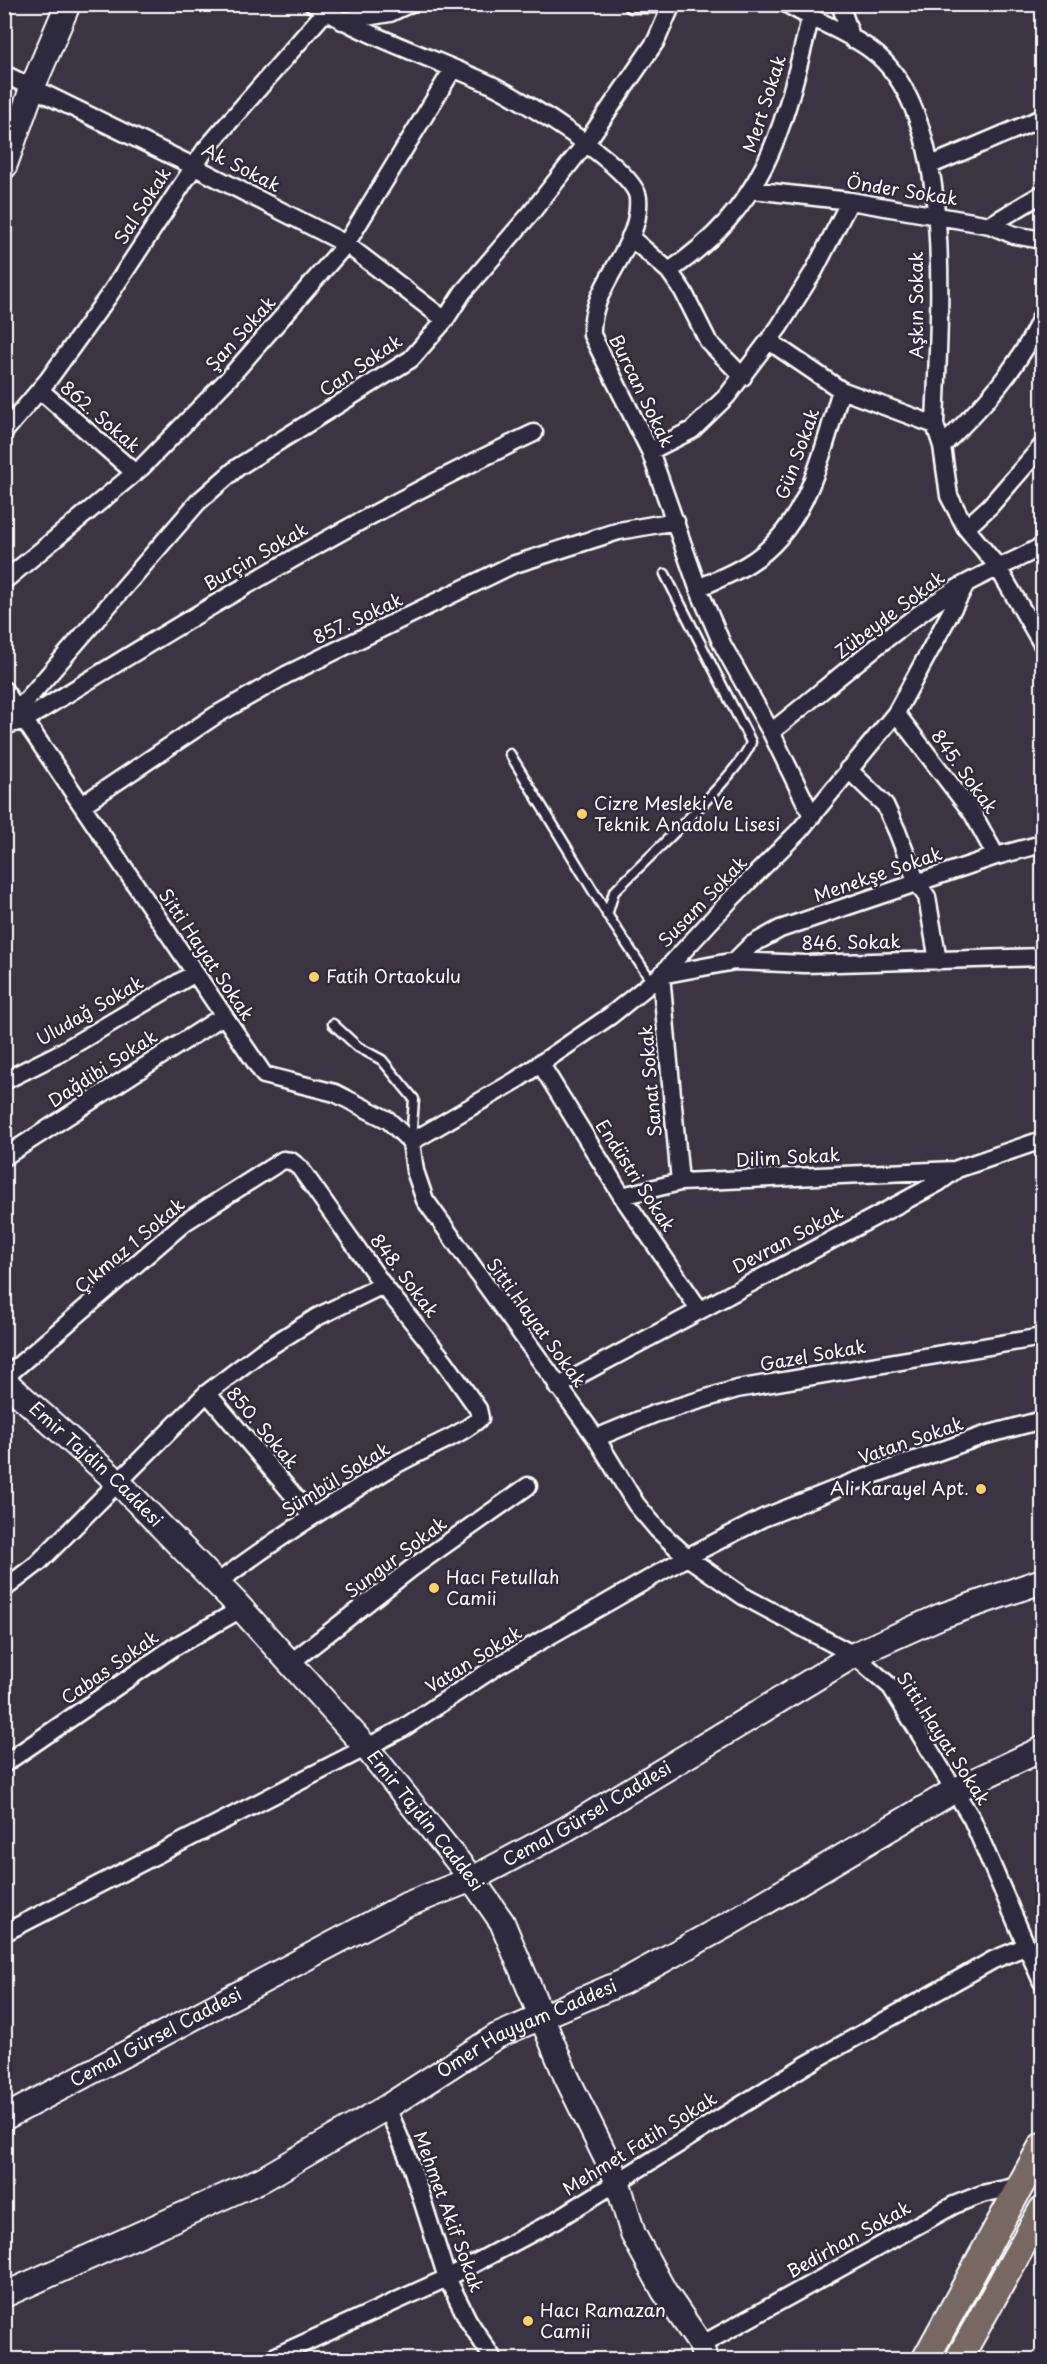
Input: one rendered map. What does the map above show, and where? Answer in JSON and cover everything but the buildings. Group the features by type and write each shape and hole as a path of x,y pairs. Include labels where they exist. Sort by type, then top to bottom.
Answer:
{"main road":[{"path":"925,2360 1023,2185 1042,2146"},
{"path":"958,2360 1042,2210"}],"street":[{"path":"4,167 33,86 68,4"},
{"path":"341,21 390,13 409,4"},
{"path":"632,4 660,4"},
{"name":"Can Sokak","path":"21,715 198,502 238,467 411,359 445,320 463,292 531,213 585,143 656,41 672,4"},
{"name":"Aşkın Sokak","path":"787,4 810,19 871,50 885,63 904,90 920,125 931,165 936,216 938,324 935,424 942,446 949,496 966,528 997,566 1042,644"},
{"path":"840,4 852,39"},
{"name":"Burcan Sokak","path":"319,8 341,21 495,87 614,163 632,182 638,197 630,237 600,295 591,325 592,335 650,451 698,588 722,644 771,732 812,816"},
{"name":"Sal Sokak","path":"4,432 40,390 110,294 193,166 319,8"},
{"name":"Mert Sokak","path":"669,271 728,220 753,190 770,158 788,106 810,19"},
{"name":"Şan Sokak","path":"4,580 135,473 229,378 346,244 453,69"},
{"name":"Ak Sokak","path":"4,74 33,86 346,244 445,320"},
{"path":"931,165 1042,118"},
{"name":"Önder Sokak","path":"753,190 849,201 990,225 1014,235 1042,240"},
{"path":"990,225 1042,194"},
{"path":"650,451 692,430 727,396 769,341 814,271 849,201"},
{"path":"630,237 669,271 683,291 708,341 742,376"},
{"path":"942,446 990,398 1024,353 1042,315"},
{"path":"769,341 841,390 935,424"},
{"name":"862. Sokak","path":"40,390 135,473"},
{"name":"Gün Sokak","path":"698,588 748,564 775,542 801,509 818,466 841,390"},
{"name":"Burçin Sokak","path":"4,726 333,534 450,472 534,434"},
{"path":"966,528 990,506 1042,446"},
{"name":"857. Sokak","path":"82,805 216,715 286,675 512,565 619,531 676,521"},
{"name":"Zübeyde Sokak","path":"771,732 892,634 966,584 997,566 1042,546"},
{"name":"Susam Sokak","path":"411,1142 540,1063 610,1016 656,979 812,816 896,713 966,584"},
{"name":"Sitti Hayat Sokak","path":"4,690 264,1075 335,1092 388,1120 411,1142 415,1170 425,1200 557,1387 596,1438 636,1504 687,1557 743,1596 831,1645 854,1654 891,1687 972,1820 1042,1982"},
{"name":"845. Sokak","path":"896,713 967,805 996,856"},
{"path":"848,770 885,805 917,883 927,897 939,961"},
{"name":"Menekşe Sokak","path":"735,961 751,945 780,929 996,856 1042,844"},
{"name":"846. Sokak","path":"656,979 735,961 805,964 1042,957"},
{"name":"Uludağ Sokak","path":"4,1081 58,1054 195,973"},
{"name":"Sanat Sokak","path":"656,979 680,1182"},
{"name":"Dağdibi Sokak","path":"4,1157 223,1016"},
{"name":"Endüstri Sokak","path":"540,1063 622,1196 699,1309"},
{"name":"Devran Sokak","path":"557,1387 938,1183 957,1169 1042,1140"},
{"name":"Çıkmaz 1 Sokak","path":"4,1380 185,1222 283,1160 291,1161"},
{"name":"848. Sokak","path":"291,1161 314,1186 382,1285 445,1362 478,1409 480,1418"},
{"name":"Dilim Sokak","path":"622,1196 680,1182 957,1169"},
{"path":"4,1590 38,1563 207,1393 261,1352 317,1317 382,1285"},
{"name":"Gazel Sokak","path":"596,1438 654,1414 737,1389 1042,1337"},
{"name":"Emir Tajdin Caddesi","path":"4,1380 119,1483 217,1583 365,1746 472,1879 502,1922 566,2076 617,2180 633,2234 664,2291 703,2352"},
{"name":"850. Sokak","path":"207,1393 310,1516"},
{"name":"Sümbül Sokak","path":"217,1583 310,1516 393,1466 466,1429 480,1418"},
{"name":"Vatan Sokak","path":"4,1933 402,1729 497,1666 687,1557 763,1518 856,1481 982,1436 1042,1420"},
{"name":"Sungur Sokak","path":"290,1663 412,1568 528,1486"},
{"name":"Cemal Gürsel Caddesi","path":"4,2118 406,1905 472,1879 566,1829 854,1654 941,1616 1042,1581"},
{"name":"Cabas Sokak","path":"4,1764 174,1647 241,1609"},
{"name":"Ömer Hayyam Caddesi","path":"4,2295 263,2179 387,2107 497,2036 623,1982 727,1925 955,1790 1042,1749"},
{"name":"Mehmet Fatih Sokak","path":"267,2360 447,2278 556,2220 617,2180 806,2065 993,1960 1027,1946"},
{"name":"Mehmet Akif Sokak","path":"387,2107 411,2165 447,2278 468,2320 494,2360"},
{"name":"Bedirhan Sokak","path":"703,2352 954,2205 981,2194 1023,2185"}],"lane":[{"path":"607,915 614,892 726,779 748,753 751,742 665,574"},
{"path":"510,754 607,915 656,979"},
{"path":"333,1024 358,1047 382,1060 414,1099 411,1142"}],"place":[{"name":"Cizre Mesleki Ve Teknik Anadolu Lisesi","path":"582,814"},
{"name":"Fatih Ortaokulu","path":"314,977"},
{"name":"Ali Karayel Apt.","path":"981,1489"},
{"name":"Hacı Fetullah Camii","path":"434,1588"},
{"name":"Hacı Ramazan Camii","path":"528,2321"}]}
